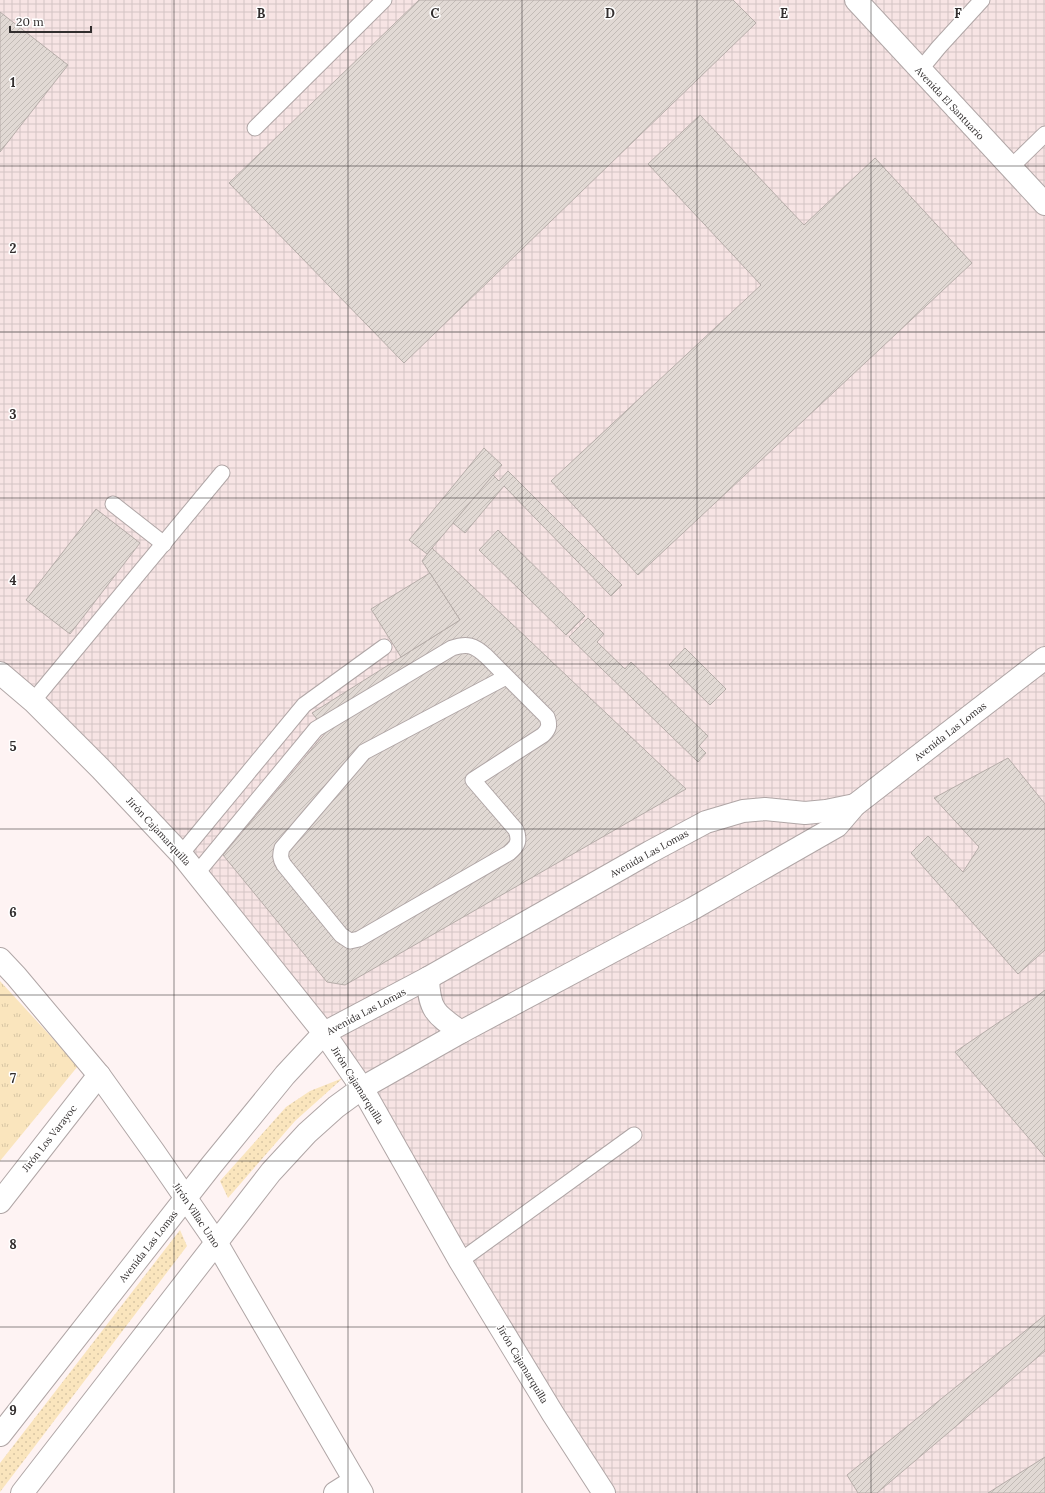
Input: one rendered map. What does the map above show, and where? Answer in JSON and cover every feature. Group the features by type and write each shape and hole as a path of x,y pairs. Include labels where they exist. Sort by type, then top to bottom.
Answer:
{"main road":[{"name":"Avenida El Santuario","path":"856,0 1010,168 1045,204"},
{"name":"Avenida Las Lomas","path":"22,1493 271,1172 307,1133 336,1107 362,1088 460,1032 692,909 837,826 855,805 1045,658"},
{"name":"Jirón Cajamarquilla","path":"0,673 33,701 101,769 181,854 324,1033 362,1088 460,1262 549,1408 604,1493"},
{"name":"Avenida Las Lomas","path":"0,1435 186,1198 285,1075 324,1033 428,978 706,822 743,811 765,809 805,813 826,811 855,805"},
{"name":"Jirón Villac Umo","path":"0,959 16,976 98,1075 154,1152 216,1242 358,1487"},
{"path":"428,978 429,995 434,1010 460,1032"},
{"name":"Jirón Los Varayoc","path":"0,1202 98,1075"},
{"path":"334,1493 358,1487"}],"lane":[{"path":"255,128 384,0"},
{"path":"920,70 982,0"},
{"path":"1010,168 1045,134"},
{"path":"33,701 222,473"},
{"path":"113,504 164,544"},
{"path":"197,873 311,734 322,725 452,648 462,645 477,648 506,677 546,717 550,724 548,730 543,735 473,780 516,830 519,837 518,844 509,853 359,939 350,941 341,935 284,865 280,854 282,848 364,752 506,677"},
{"path":"181,854 304,705 384,647"},
{"path":"460,1262 634,1134"}],"shaded area":[{"path":"0,0 1045,0 1045,1493 607,1493 353,1081 151,830 0,679"}],"green space":[{"path":"0,981 78,1066 0,1161"},
{"path":"343,1078 295,1121 228,1198 220,1181 286,1107 310,1091"},
{"path":"180,1230 187,1246 0,1492 0,1463"}],"building":[{"path":"419,0 733,0 756,23 404,363 229,183"},
{"path":"0,12 68,65 0,152"},
{"path":"700,115 804,225 875,158 972,263 638,575 551,481 761,285 648,164"},
{"path":"484,448 502,465 427,554 409,540"},
{"path":"508,471 622,585 611,596 504,486 465,533 453,523 493,475 499,481"},
{"path":"96,509 140,543 70,634 26,600"},
{"path":"498,530 585,616 566,635 479,550"},
{"path":"432,548 686,789 345,985 327,982 223,855 327,731 312,713 460,620 422,561"},
{"path":"430,573 460,620 401,657 371,609"},
{"path":"588,618 604,634 597,642 625,669 631,662 708,736 699,746 706,753 698,762 569,637"},
{"path":"685,648 726,689 710,705 669,665"},
{"path":"1008,758 1045,804 1045,950 1018,974 911,853 928,836 963,872 979,847 934,798"},
{"path":"1045,990 1045,1157 955,1052"},
{"path":"1045,1315 1045,1351 877,1493 858,1493 847,1475"},
{"path":"1045,1457 1045,1493 988,1493"}]}
